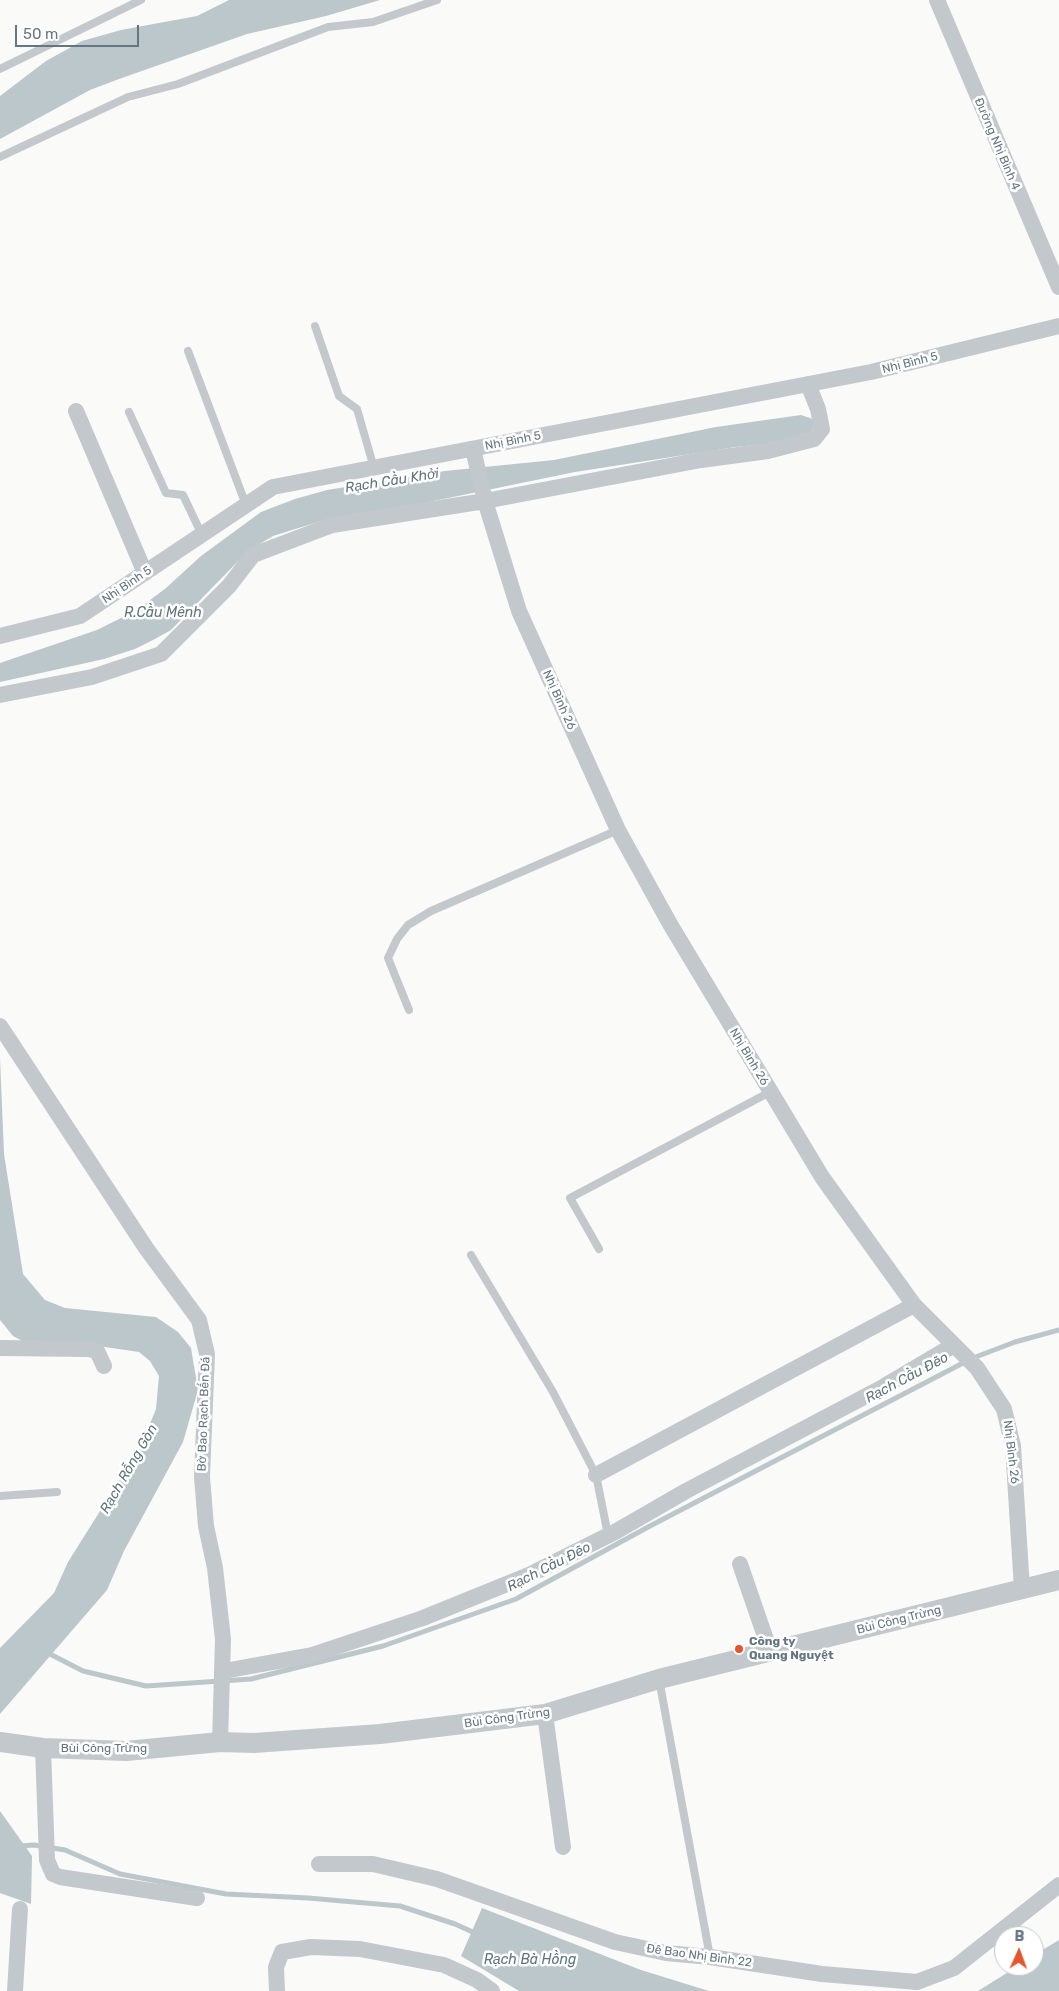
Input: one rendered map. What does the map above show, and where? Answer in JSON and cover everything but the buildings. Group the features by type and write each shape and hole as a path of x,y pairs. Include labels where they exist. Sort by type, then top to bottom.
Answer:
{"street":[{"name":"Đường Nhị Bình 4","path":"937,0 1059,287"},
{"name":"Nhị Bình 5","path":"0,636 80,616 273,487 374,468 474,455 871,372 1059,326"},
{"path":"0,695 92,677 160,654 229,586 254,555 332,525 701,460 768,451 814,439 822,429 818,409 808,384"},
{"path":"76,411 145,573"},
{"name":"Nhị Bình 26","path":"474,455 484,498 519,611 618,830 670,924 822,1177 914,1305 977,1368 1004,1408 1010,1427 1022,1589"},
{"name":"Bờ Bao Rạch Bến Đá","path":"0,1026 146,1248 199,1320 207,1354 202,1477 206,1526 215,1568 222,1621 224,1675 220,1708 220,1742"},
{"path":"596,1475 914,1305"},
{"path":"0,1348 88,1349 97,1351 104,1366"},
{"path":"224,1675 312,1655 423,1618 529,1576 883,1386 957,1349"},
{"path":"740,1564 770,1652"},
{"name":"Bùi Công Trừng","path":"5,1743 43,1748 126,1751 220,1742 254,1743 380,1734 545,1714 660,1679 1059,1580"},
{"path":"545,1714 563,1848"},
{"path":"43,1748 47,1860 53,1874 60,1877 197,1898"},
{"name":"Đê Bao Nhị Bình 22","path":"319,1864 373,1864 437,1879 615,1942 666,1953 710,1957 822,1974 917,1982 954,1968 1059,1885"},
{"path":"15,1991 20,1910"},
{"path":"278,1991 276,1967 282,1952 311,1947 360,1949 444,1965 477,1980 492,1991"}],"lane":[{"path":"0,68 141,0"},
{"path":"0,157 128,97 178,84 328,27 373,22 437,0"},
{"path":"315,326 339,396 357,408 374,468"},
{"path":"188,352 246,505"},
{"path":"129,412 166,494 183,495 202,535"},
{"path":"409,1010 388,958 397,939 408,925 431,911 618,830"},
{"path":"599,1249 570,1198 770,1092"},
{"path":"471,1255 553,1392 596,1475 608,1535"},
{"path":"0,1496 58,1492"},
{"path":"660,1679 710,1957"}],"water":[{"path":"229,0 380,0 326,16 247,34 119,79 90,90 0,139 0,96 46,61 82,41 121,30 197,16"},
{"name":"R.Cầu Mênh","path":"801,415 813,419 814,426 805,440 736,447 575,472 419,504 321,521 273,536 248,551 171,630 153,640 135,649 104,659 0,682 0,663 97,630 137,610 166,588 201,556 261,512 295,499 327,490 445,471 554,460 716,427"},
{"name":"Rạch Rỗng Gòn","path":"0,1058 4,1154 23,1274 45,1300 65,1308 156,1317 178,1332 191,1348 198,1390 183,1442 124,1551 107,1590 0,1714 0,1648 54,1593 68,1562 141,1446 156,1409 159,1376 150,1361 139,1352 105,1347 28,1344 13,1336 0,1320"},
{"path":"0,1811 32,1856 31,1904 0,1893"},
{"name":"Rạch Bà Hồng","path":"482,1908 641,1970 709,1991 519,1991 461,1956"},
{"path":"1059,1940 1059,1991 978,1991 1002,1976 1044,1976 1044,1949"}],"waterway":[{"name":"Rạch Cầu Đẽo","path":"973,1358 1015,1342 1059,1330"},
{"name":"Rạch Cầu Đẽo","path":"46,1652 83,1671 146,1686 251,1679 383,1646 516,1599 650,1526 965,1362"},
{"path":"20,1846 34,1845 65,1850 120,1874 226,1894 308,1898 400,1906 455,1924 477,1934"}],"place":[{"name":"Công ty Quang Nguyệt","path":"739,1649"}],"water label":[{"name":"Rạch Cầu Khởi","path":"392,481"}]}
